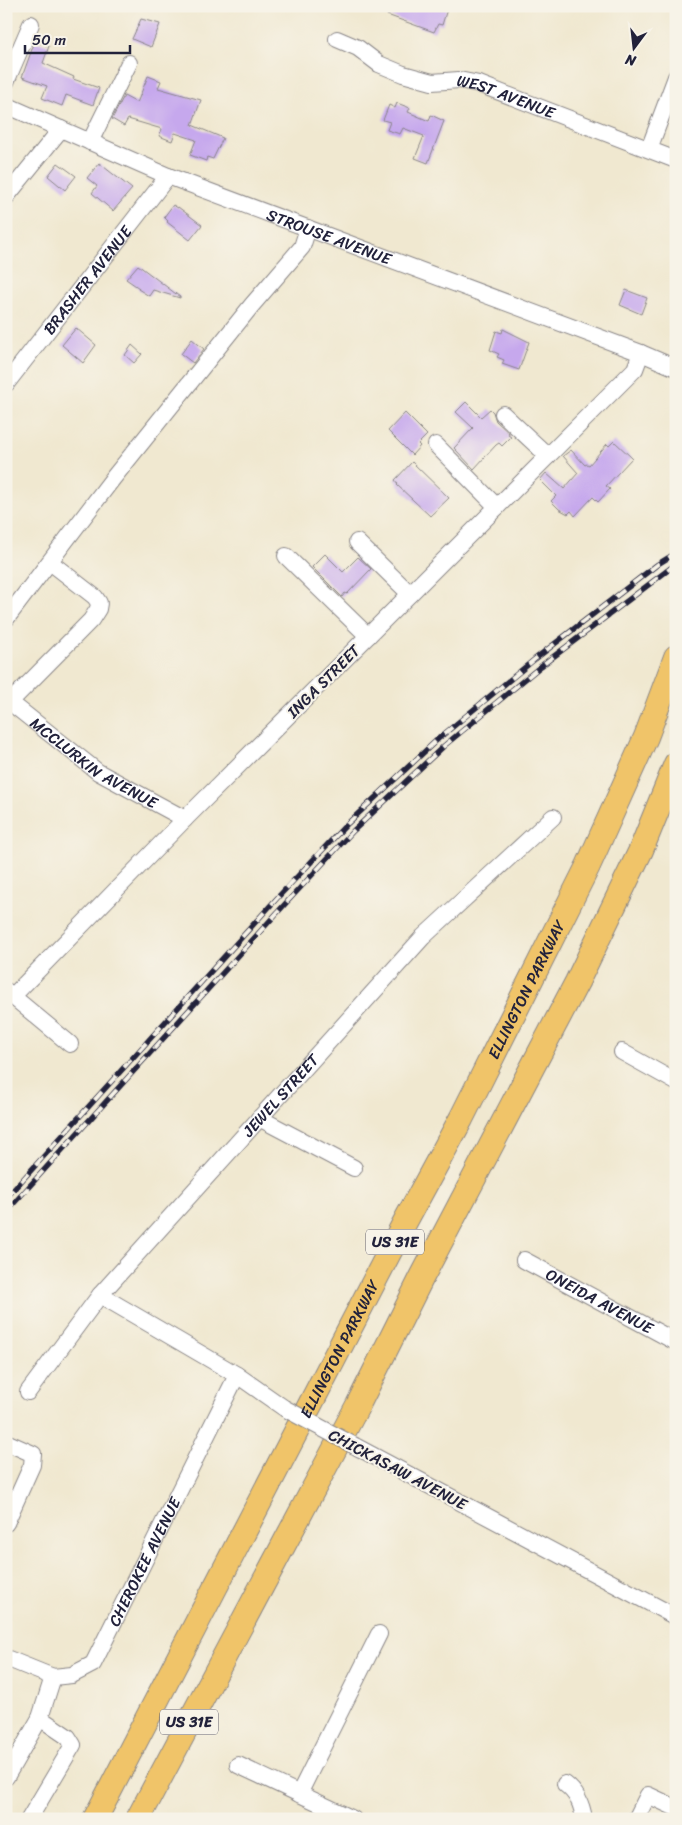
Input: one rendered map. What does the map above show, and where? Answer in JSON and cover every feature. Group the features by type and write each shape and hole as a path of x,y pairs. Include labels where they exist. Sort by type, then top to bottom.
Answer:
{"highway":[{"name":"ELLINGTON PARKWAY","path":"95,1819 406,1220 461,1119 588,866 646,737 676,656"},
{"name":"US 31E","path":"138,1819 358,1405 422,1277 577,982 640,850 676,764"}],"street":[{"path":"6,82 31,24"},
{"name":"WEST AVENUE","path":"337,39 358,48 378,64 403,74 432,82 459,80 479,84 676,160"},
{"path":"90,142 129,63"},
{"path":"649,149 676,77"},
{"name":"STROUSE AVENUE","path":"6,105 168,176 308,228 638,361 676,368"},
{"path":"6,197 62,129"},
{"name":"BRASHER AVENUE","path":"6,384 168,176"},
{"path":"6,619 126,462 252,305 302,247 308,228"},
{"name":"INGA STREET","path":"9,993 548,456 638,361"},
{"path":"503,414 548,456"},
{"path":"436,445 497,507"},
{"path":"357,542 410,594"},
{"path":"286,556 368,636"},
{"path":"8,701 91,620 98,609 99,603 95,597 50,562"},
{"name":"MCCLURKIN AVENUE","path":"8,701 98,772 185,819"},
{"name":"JEWEL STREET","path":"28,1392 100,1295 423,937 553,817"},
{"path":"9,993 70,1044"},
{"path":"622,1052 676,1082"},
{"path":"259,1118 354,1168"},
{"name":"ONEIDA AVENUE","path":"524,1260 676,1342"},
{"name":"CHICKASAW AVENUE","path":"100,1295 237,1375 284,1408 676,1617"},
{"name":"CHEROKEE AVENUE","path":"53,1677 72,1675 93,1664 237,1375"},
{"path":"6,1442 33,1454 32,1465 6,1523"},
{"path":"299,1794 379,1634"},
{"path":"6,1658 53,1677 40,1718 6,1777"},
{"path":"30,1819 73,1745 68,1737 40,1718"},
{"path":"238,1765 353,1819"},
{"path":"565,1784 573,1790 582,1806 584,1819"},
{"path":"636,1819 648,1795 676,1808"}],"building":[{"path":"389,6 448,6 442,25 438,24 434,32 387,15"},
{"path":"141,19 160,24 151,47 132,39"},
{"path":"35,41 49,46 43,63 74,77 73,79 99,88 93,105 66,95 62,106 42,98 47,86 22,77"},
{"path":"148,76 161,81 158,88 201,100 192,125 223,138 213,159 207,157 206,161 190,155 196,140 175,133 172,141 159,136 162,129 128,119 124,126 112,119 124,96 137,103"},
{"path":"397,103 410,108 408,112 429,121 431,115 444,121 428,163 415,158 424,136 403,128 400,134 387,130 390,122 383,120 389,105 395,108"},
{"path":"58,163 76,176 65,190 48,176"},
{"path":"99,163 132,189 113,211 92,193 97,186 87,178"},
{"path":"173,205 202,225 190,240 167,222 164,217"},
{"path":"138,265 180,298 153,290 149,296 138,289 126,279"},
{"path":"626,290 647,298 641,314 620,305"},
{"path":"76,328 96,345 83,363 62,345"},
{"path":"503,329 529,342 519,370 502,364 504,360 497,357 499,354 490,350 496,331 502,333"},
{"path":"192,339 204,349 193,363 181,354"},
{"path":"132,345 142,354 134,363 125,355"},
{"path":"466,402 481,417 490,409 496,421 511,437 502,446 499,443 496,445 474,469 454,448 473,428 456,412"},
{"path":"405,413 427,435 418,444 420,446 412,455 388,431"},
{"path":"614,441 632,458 606,486 610,489 598,502 593,497 575,516 571,511 568,514 559,509 551,501 556,496 540,480 546,473 564,489 578,473 563,456 571,450 585,465 589,465 607,444 609,446"},
{"path":"412,462 449,498 430,516 397,485 395,480"},
{"path":"325,554 343,572 358,557 371,569 342,597 312,567"}],"railway":[{"path":"6,1198 279,896 346,825 438,739 535,659 658,564 676,553"},
{"path":"6,1212 353,831 445,745 541,666 676,564"}]}
